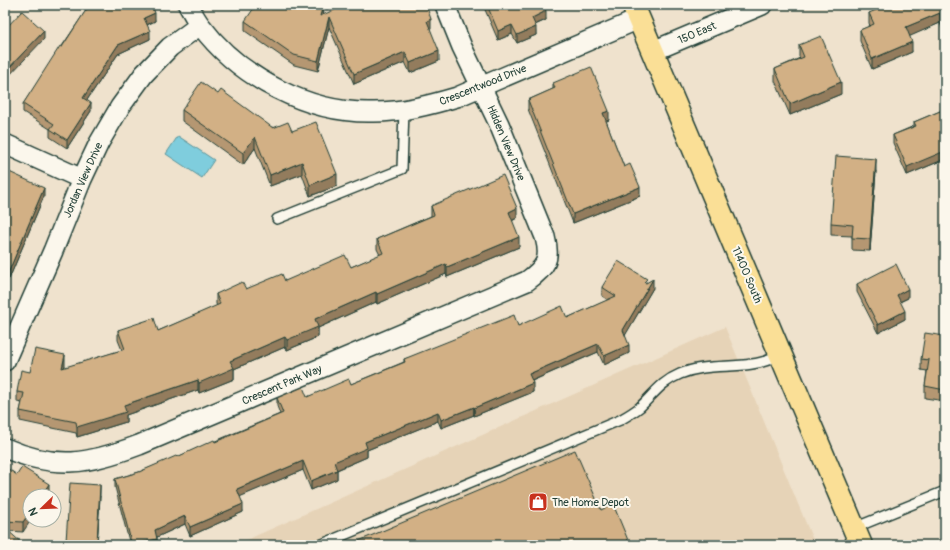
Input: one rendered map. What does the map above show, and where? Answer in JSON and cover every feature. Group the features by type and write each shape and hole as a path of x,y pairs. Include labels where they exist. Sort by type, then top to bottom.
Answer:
{"main road":[{"name":"11400 South","path":"636,12 857,536"}],"street":[{"name":"Crescentwood Drive","path":"188,5 200,26 226,54 255,76 284,93 310,103 342,110 373,112 404,110 433,104 481,87 636,12"},
{"name":"Hidden View Drive","path":"445,5 499,124 545,237 548,249 547,262"},
{"name":"150 East","path":"653,51 762,5"},
{"name":"Jordan View Drive","path":"5,361 53,251 82,179 99,143 120,107 144,74 170,48 200,26"},
{"path":"5,144 82,179"},
{"name":"Crescent Park Way","path":"5,448 24,456 52,462 82,462 111,456 527,281 538,273 547,262"}],"lane":[{"path":"277,219 402,168 404,110"},
{"path":"320,545 620,420 640,407 656,389 668,379 680,374 694,369 711,366 753,364 781,355"},
{"path":"857,536 945,491"}],"shaded area":[{"path":"725,327 815,545 235,545"}],"water":[{"path":"178,136 214,160 202,178 166,154"}],"building":[{"path":"87,5 152,5 155,13 144,18 150,31 118,45 83,98 91,103 67,140 50,129 54,124 23,104 60,46 62,47 88,7"},
{"path":"256,5 323,5 320,16 346,5 426,5 431,19 427,21 439,51 410,63 405,52 354,74 329,17 318,61 294,55 245,21"},
{"path":"487,5 543,5 546,11 532,18 536,27 517,35 512,25 498,31"},
{"path":"888,5 945,5 945,25 940,13 906,27 912,42 872,59 860,30 874,24 869,13"},
{"path":"22,11 44,31 5,72 5,28"},
{"path":"821,36 841,82 790,104 775,69 804,57 799,45"},
{"path":"591,67 609,111 603,113 624,167 630,164 640,187 573,214 528,100 555,88 553,83"},
{"path":"201,82 218,94 221,90 273,128 288,122 292,131 316,122 337,174 310,185 302,162 270,175 255,137 243,153 182,110"},
{"path":"945,109 945,145 943,146 945,151 907,167 893,135 916,126 914,122"},
{"path":"836,156 876,159 870,239 852,238 853,225 831,223"},
{"path":"5,170 44,188 9,271 6,269 5,272"},
{"path":"503,175 517,208 509,212 519,237 447,267 446,264 377,294 376,292 315,319 318,327 287,340 285,337 230,361 234,368 199,383 198,380 124,405 126,412 77,427 76,422 20,411 24,393 17,392 21,370 30,372 35,349 65,355 62,368 125,349 118,330 154,318 158,331 220,304 216,294 242,282 246,289 282,274 285,281 345,255 351,267 383,253 377,239 434,215 431,206"},
{"path":"618,261 647,279 644,282 646,283 653,279 623,330 629,345 604,356 598,344 529,374 533,383 474,408 441,420 438,412 365,442 367,448 334,462 337,470 311,481 303,461 237,489 243,504 190,527 185,516 155,530 157,539 132,545 115,479 139,472 283,413 277,398 303,387 307,397 349,379 351,384 405,362 404,359 514,315 518,326 562,306 567,318 616,296 602,287"},
{"path":"896,264 908,289 897,295 905,311 878,325 857,284"},
{"path":"925,333 945,336 945,390 925,386 929,360 921,359"},
{"name":"The Home Depot","path":"575,450 601,510 613,504 630,545 349,545"},
{"path":"5,467 17,475 22,467 49,484 46,488 22,488 22,522 5,521"},
{"path":"70,483 100,485 97,543 66,541"},
{"path":"5,528 24,545 5,545"}],"place":[{"name":"The Home Depot","path":"538,502"}]}
